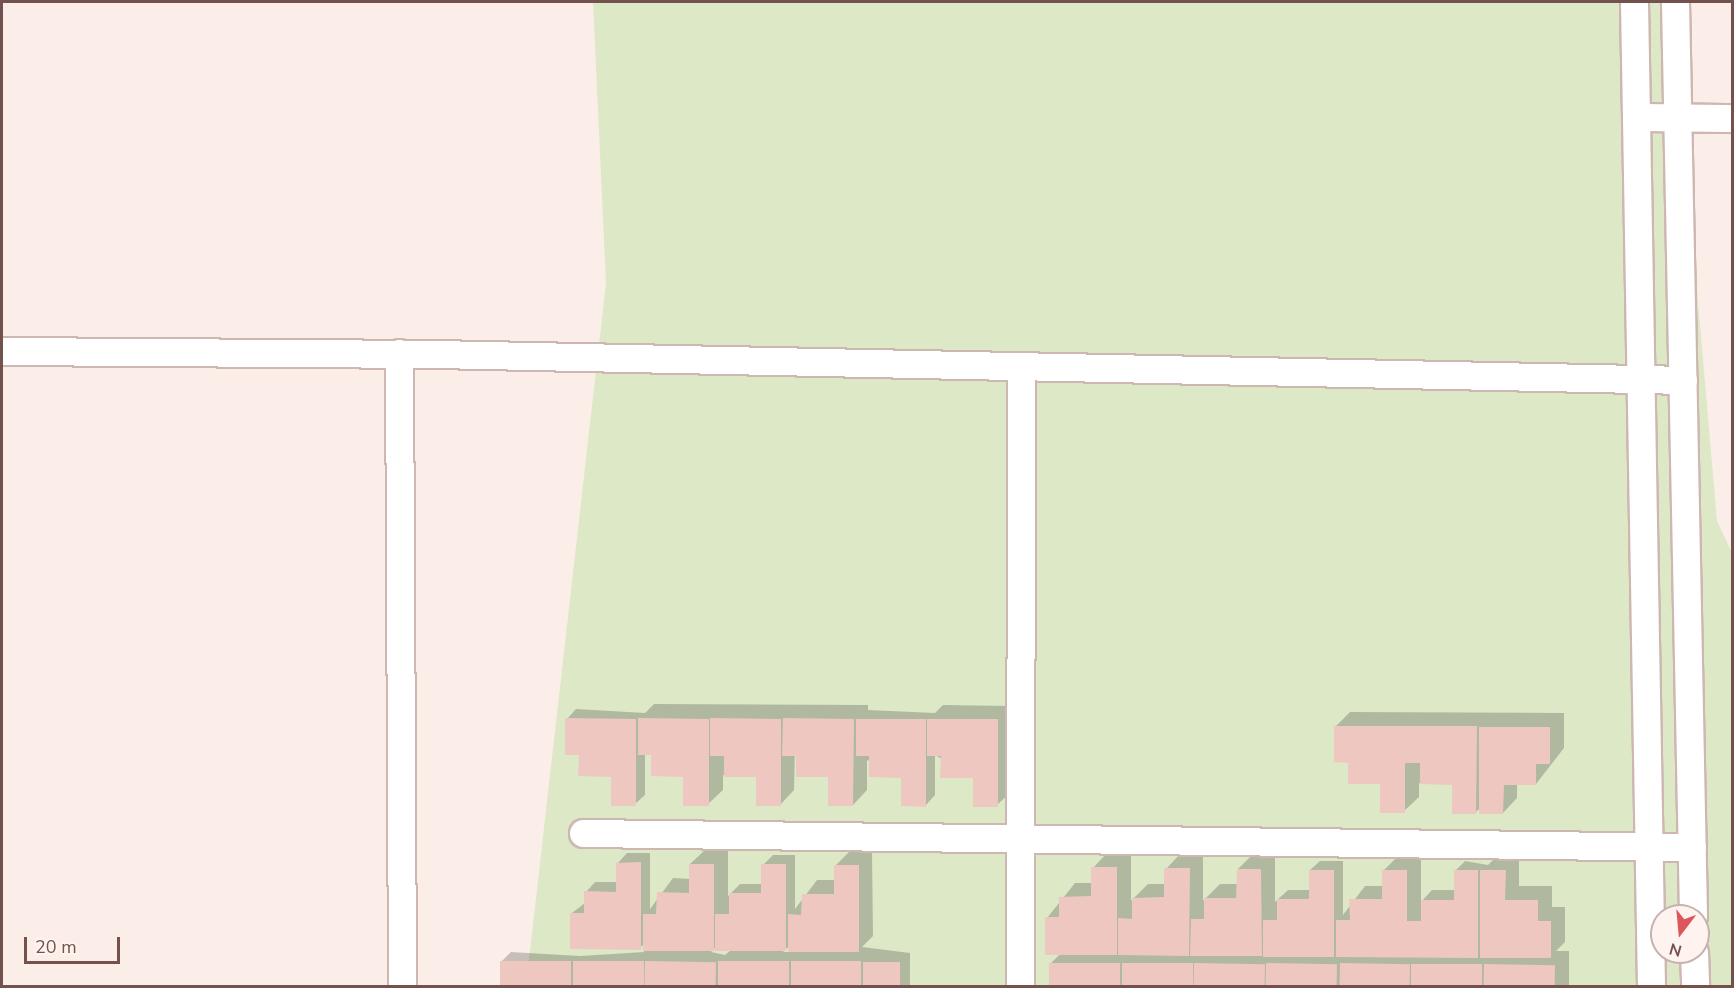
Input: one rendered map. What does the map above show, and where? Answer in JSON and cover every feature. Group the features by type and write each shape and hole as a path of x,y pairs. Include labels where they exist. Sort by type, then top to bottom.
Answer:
{"street":[{"path":"1634,2 1652,987"},
{"path":"1675,2 1693,904"},
{"path":"1636,117 1732,118"},
{"path":"2,351 399,354 1683,380"},
{"path":"399,354 402,987"},
{"path":"1020,987 1017,836 1021,367"},
{"path":"583,832 1017,836 1692,847"},
{"path":"1694,964 1695,987"}],"green space":[{"path":"593,2 1682,2 1695,267 1717,521 1732,553 1732,986 526,986 606,283"}],"building":[{"path":"565,718 636,719 636,806 611,806 611,777 578,776 579,755 565,755"},
{"path":"638,718 709,719 709,806 683,806 683,777 651,776 651,755 638,755"},
{"path":"710,718 781,719 781,806 756,806 756,777 724,777 724,756 710,756"},
{"path":"783,718 854,719 853,806 828,806 828,777 796,777 796,756 782,756"},
{"path":"856,719 926,719 926,807 901,806 901,778 869,777 869,756 856,756"},
{"path":"927,719 998,719 998,807 973,807 973,778 940,778 941,756 927,756"},
{"path":"1334,726 1477,726 1476,814 1452,814 1452,785 1420,784 1420,763 1405,763 1405,813 1380,813 1380,784 1348,784 1348,763 1334,762"},
{"path":"1479,727 1550,727 1550,764 1536,764 1536,785 1504,785 1503,814 1479,814"},
{"path":"641,862 641,950 570,949 570,913 584,913 584,891 616,892 616,863"},
{"path":"689,864 714,864 714,951 643,951 643,914 656,914 657,892 689,893"},
{"path":"761,864 786,864 786,951 715,951 715,914 729,914 729,893 761,893"},
{"path":"834,865 859,865 859,952 788,952 788,914 801,915 802,894 834,894"},
{"path":"1091,867 1117,867 1117,955 1045,955 1045,917 1059,917 1059,897 1091,896"},
{"path":"1164,868 1190,868 1189,956 1118,955 1118,918 1132,919 1132,898 1164,897"},
{"path":"1237,869 1261,869 1262,956 1190,956 1191,919 1204,919 1204,898 1236,898"},
{"path":"1309,870 1334,870 1334,957 1263,957 1263,920 1277,920 1277,899 1309,899"},
{"path":"1382,870 1407,870 1407,921 1421,921 1421,900 1454,900 1454,870 1478,870 1478,958 1336,957 1336,920 1350,920 1349,899 1382,899"},
{"path":"1480,870 1506,870 1505,900 1538,900 1538,921 1551,921 1551,958 1480,958"},
{"path":"500,961 571,961 571,986 500,986"},
{"path":"573,961 644,961 644,986 573,986"},
{"path":"645,961 716,962 716,986 645,986"},
{"path":"718,961 789,961 789,986 718,986"},
{"path":"791,961 861,961 861,986 791,986"},
{"path":"863,962 900,962 900,986 863,986"},
{"path":"1049,963 1120,963 1120,986 1049,986"},
{"path":"1122,963 1193,963 1193,986 1122,986"},
{"path":"1194,963 1265,964 1265,986 1194,986"},
{"path":"1266,963 1337,964 1337,986 1266,986"},
{"path":"1340,963 1410,964 1410,986 1340,986"},
{"path":"1411,964 1482,964 1482,986 1411,986"},
{"path":"1484,964 1555,965 1555,986 1484,986"}]}
